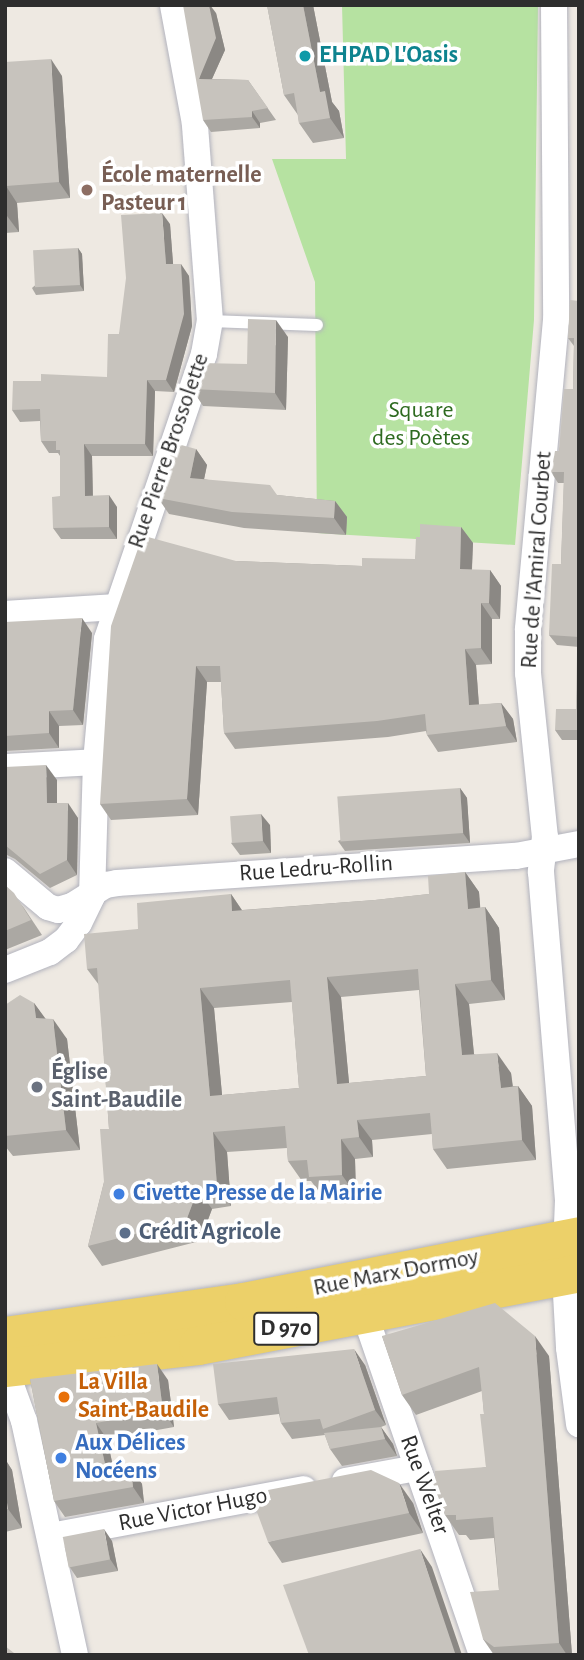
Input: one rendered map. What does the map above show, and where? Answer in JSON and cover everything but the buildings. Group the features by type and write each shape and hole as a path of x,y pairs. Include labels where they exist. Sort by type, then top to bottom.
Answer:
{"main road":[{"name":"Rue Marx Dormoy","path":"5,1368 198,1346 365,1315 572,1256"},
{"name":"Rue Marx Dormoy","path":"5,1336 572,1256"}],"street":[{"name":"Rue Pierre Brossolette","path":"92,896 96,762 104,657 116,607 204,354 210,321 195,124 173,5"},
{"name":"Rue de l'Amiral Courbet","path":"554,5 556,320 528,630 528,673 545,837 541,872 572,1256 569,1348 579,1424"},
{"path":"5,614 116,607"},
{"path":"5,767 96,762"},
{"name":"Rue Ledru-Rollin","path":"5,871 48,907 58,910 92,896 107,885 117,883 516,856 579,844"},
{"path":"5,970 50,952 66,940 79,923 92,896"},
{"name":"Rue Welter","path":"365,1315 467,1604 482,1655"},
{"path":"5,1368 15,1423 51,1536 75,1655"},
{"name":"Rue Victor Hugo","path":"51,1536 417,1468"}],"lane":[{"path":"210,321 317,325"}],"green space":[{"name":"Square des Poètes","path":"342,5 538,5 534,320 515,545 317,533 315,282 272,159 346,159"}],"place":[{"name":"EHPAD L'Oasis","path":"305,56"},
{"name":"École maternelle Pasteur 1","path":"87,190"},
{"name":"Église Saint-Baudile","path":"37,1087"},
{"name":"Civette Presse de la Mairie","path":"119,1194"},
{"name":"Crédit Agricole","path":"125,1233"},
{"name":"La Villa Saint-Baudile","path":"64,1397"},
{"name":"Aux Délices Nocéens","path":"61,1458"}]}
